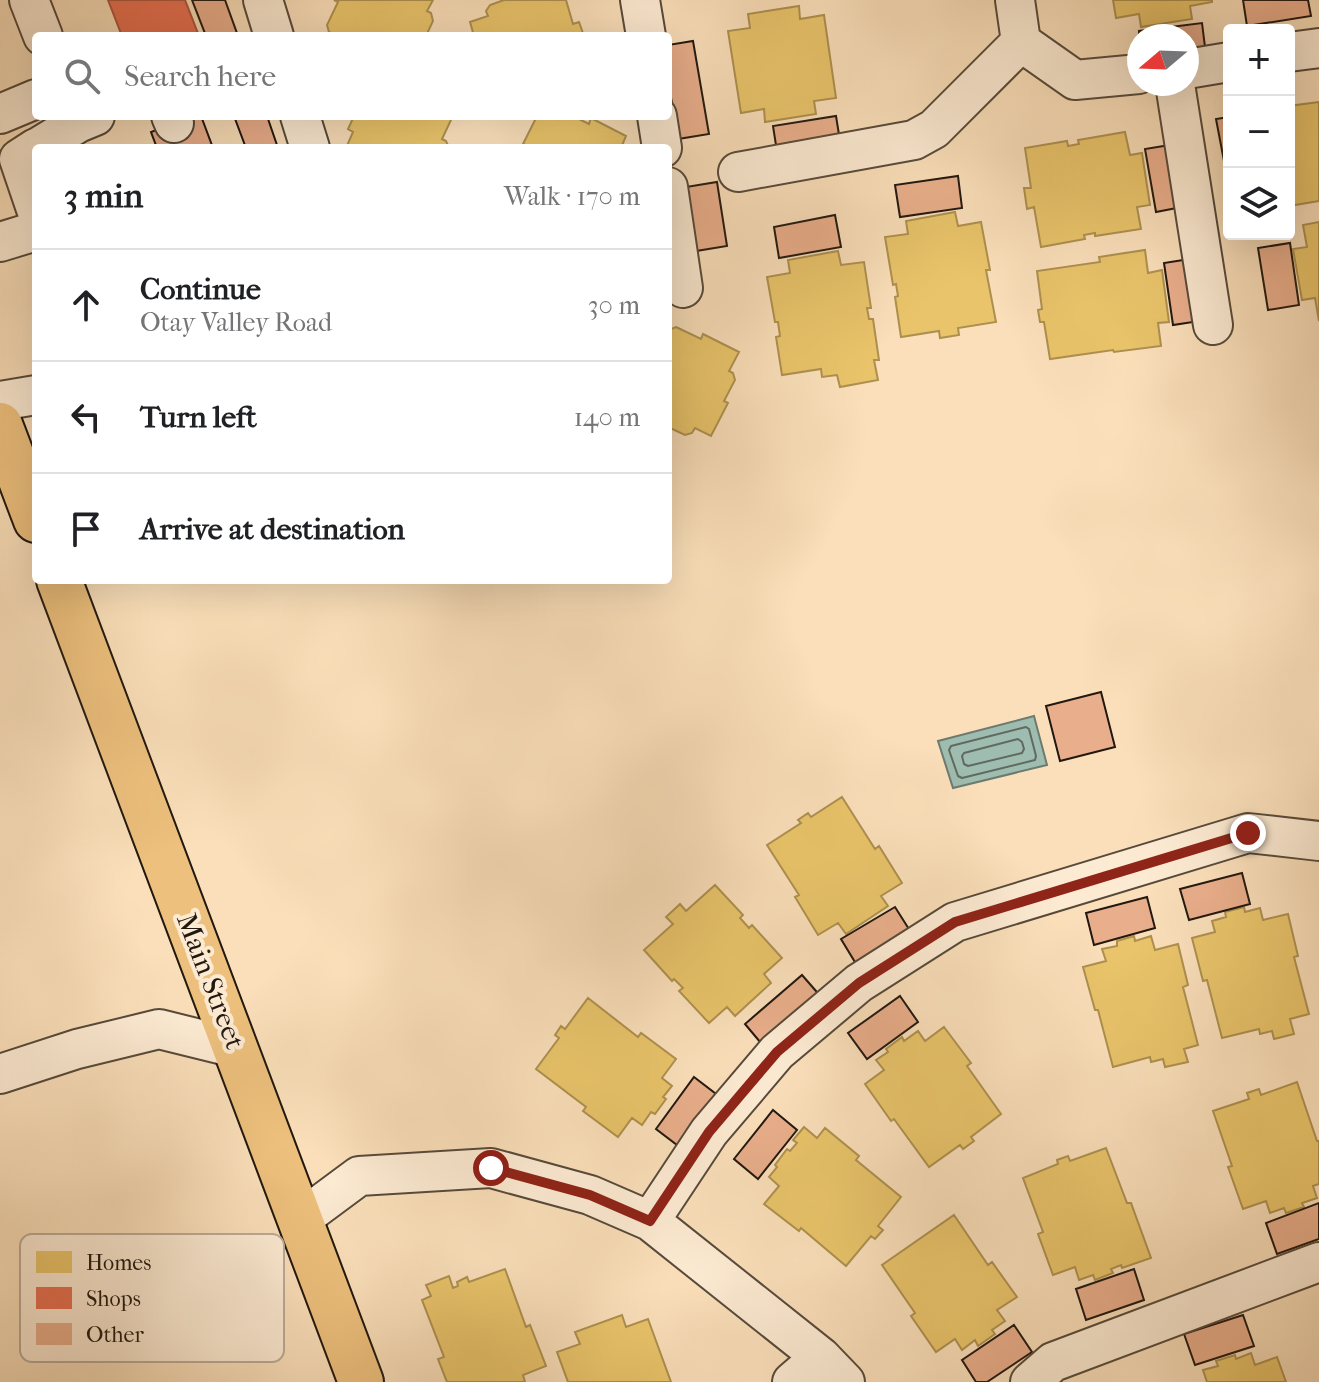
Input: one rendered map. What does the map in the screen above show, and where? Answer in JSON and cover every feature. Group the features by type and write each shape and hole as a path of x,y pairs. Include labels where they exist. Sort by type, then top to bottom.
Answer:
{"main road":[{"path":"0,425 32,503"},
{"name":"Main Street","path":"61,584 361,1382"}],"street":[{"path":"29,0 41,32"},
{"path":"263,0 273,32"},
{"path":"640,0 645,32"},
{"path":"1015,0 1021,42 1075,80 1127,75"},
{"path":"738,172 914,140 934,129 1021,42"},
{"path":"1295,51 1319,48"},
{"path":"1199,67 1223,63"},
{"path":"1177,96 1213,325"},
{"path":"0,114 32,101"},
{"path":"301,120 309,144"},
{"path":"658,120 661,144"},
{"path":"45,144 84,126"},
{"path":"32,151 19,159 32,197"},
{"path":"672,214 683,288"},
{"path":"0,242 32,232"},
{"path":"0,401 32,396"},
{"path":"650,1221 709,1132 777,1052 859,983 955,922 1248,833 1319,841"},
{"path":"0,1074 77,1049 159,1029 236,1048"},
{"path":"301,1219 359,1176 491,1168 590,1195 650,1221 833,1370"},
{"path":"1030,1382 1053,1362 1319,1262"},
{"path":"792,1382 833,1370"}],"water":[{"path":"1034,716 1047,765 953,788 938,741"}],"building: Homes":[{"path":"334,0 433,0 427,11 431,13 433,21 428,32 329,32 327,25 338,2"},
{"path":"504,0 566,0 573,24 579,22 583,32 473,32 470,22 488,16 486,11 490,5"},
{"path":"1113,0 1212,0 1190,6 1192,19 1141,24 1139,14 1116,18"},
{"path":"799,6 800,19 824,15 836,98 814,101 816,114 765,122 764,109 741,113 728,31 750,28 748,14"},
{"path":"1319,102 1319,201 1295,205 1295,168 1295,105"},
{"path":"352,120 451,120 442,139 447,144 348,144 353,132 348,129"},
{"path":"535,120 581,120 589,124 590,120 595,120 626,136 623,144 523,144"},
{"path":"1125,132 1130,155 1142,153 1150,205 1137,207 1141,229 1095,236 1095,233 1084,235 1085,239 1041,247 1034,207 1027,209 1024,188 1031,188 1025,148 1067,141 1068,146 1079,144 1078,140"},
{"path":"955,212 958,226 981,222 996,322 958,328 959,335 940,338 939,331 901,337 895,297 898,296 896,284 893,285 885,237 908,234 906,221"},
{"path":"1319,222 1319,321 1315,298 1302,300 1293,249 1307,247 1303,225"},
{"path":"1145,250 1148,273 1162,270 1169,322 1158,323 1161,346 1050,359 1044,322 1040,322 1038,310 1042,309 1037,271 1100,262 1099,257"},
{"path":"838,251 841,265 864,262 871,308 867,308 869,319 873,319 879,360 874,360 878,380 840,387 837,375 822,377 821,369 782,375 776,337 780,336 778,322 775,322 767,277 790,273 788,260"},
{"path":"676,327 701,339 703,334 739,352 729,371 735,380 724,401 728,403 711,436 695,428 685,435 672,429 672,329"},
{"path":"842,797 875,849 879,846 902,883 881,896 888,906 846,934 838,923 818,935 795,897 799,895 767,845 801,823 798,820 808,813 811,817"},
{"path":"715,885 743,915 740,918 749,928 752,925 782,958 764,974 771,983 735,1016 727,1007 709,1023 679,991 683,988 674,979 672,981 644,950 673,924 666,917 680,904 686,911"},
{"path":"1244,907 1245,912 1260,908 1263,920 1288,914 1298,956 1294,957 1309,1014 1290,1019 1294,1034 1274,1039 1272,1031 1260,1034 1259,1029 1222,1038 1192,938 1215,932 1212,921 1226,917 1225,912"},
{"path":"1134,936 1135,941 1151,936 1155,950 1178,944 1188,985 1183,987 1198,1045 1184,1049 1188,1062 1165,1067 1163,1059 1151,1062 1150,1057 1113,1067 1083,967 1106,961 1102,949 1117,946 1117,941"},
{"path":"588,998 638,1037 641,1033 676,1059 662,1078 672,1086 655,1114 651,1112 642,1125 632,1118 618,1137 583,1111 586,1107 536,1069 559,1038 555,1035 561,1026 565,1029"},
{"path":"944,1027 971,1063 967,1066 1001,1114 971,1137 974,1141 963,1149 960,1145 929,1167 865,1084 884,1070 876,1060 902,1037 904,1041 918,1031 925,1041"},
{"path":"1297,1082 1319,1141 1319,1184 1313,1186 1317,1198 1302,1203 1304,1207 1286,1213 1284,1208 1270,1213 1266,1201 1243,1209 1213,1111 1249,1099 1247,1093 1259,1089 1261,1095"},
{"path":"804,1127 817,1138 825,1128 859,1156 856,1160 901,1197 878,1226 883,1230 875,1239 871,1236 846,1266 801,1228 799,1231 764,1204 779,1186 769,1177 777,1167 775,1165 787,1149 790,1151 797,1143 793,1140"},
{"path":"1106,1148 1151,1258 1122,1268 1121,1265 1111,1269 1113,1273 1095,1280 1093,1275 1079,1280 1075,1267 1053,1275 1038,1234 1043,1232 1023,1178 1058,1164 1057,1160 1068,1156 1070,1161"},
{"path":"954,1215 988,1265 992,1262 1017,1297 997,1310 1005,1321 992,1330 995,1334 978,1346 975,1340 962,1350 955,1339 936,1352 911,1316 915,1313 882,1265"},
{"path":"505,1269 526,1327 530,1325 546,1366 523,1375 525,1382 447,1382 438,1359 444,1357 422,1300 431,1296 426,1285 449,1276 453,1288 467,1277 469,1282"},
{"path":"622,1315 626,1327 648,1319 671,1382 568,1382 557,1352 580,1344 575,1332"},
{"path":"1251,1353 1255,1365 1277,1357 1286,1382 1207,1382 1203,1370 1218,1366 1216,1361 1235,1355 1236,1359"}],"building: Shops":[{"path":"108,0 185,0 197,32 120,32"}],"building: Other":[{"path":"192,0 225,0 237,32 204,32"},
{"path":"1243,0 1308,0 1311,16 1247,24"},
{"path":"1202,23 1206,55 1199,56 1199,24 1194,24"},
{"path":"693,41 709,134 678,139 672,104 672,44"},
{"path":"836,116 841,147 778,158 773,126"},
{"path":"1223,118 1223,156 1216,119"},
{"path":"182,120 202,120 212,144 156,144 151,132"},
{"path":"236,120 268,120 277,144 244,144"},
{"path":"1176,144 1187,206 1156,212 1145,149"},
{"path":"958,176 962,208 900,217 895,185"},
{"path":"717,182 727,246 696,251 686,187"},
{"path":"835,215 841,247 779,258 774,227"},
{"path":"1290,243 1299,305 1268,310 1258,248"},
{"path":"1196,258 1206,320 1173,325 1164,263"},
{"path":"1101,692 1115,747 1060,761 1046,706"},
{"path":"1242,873 1250,904 1189,920 1180,889"},
{"path":"1147,897 1155,928 1094,945 1086,913"},
{"path":"895,907 912,934 858,967 841,939"},
{"path":"802,975 823,999 766,1049 745,1024"},
{"path":"900,996 918,1022 867,1059 848,1033"},
{"path":"694,1077 720,1097 681,1148 656,1129"},
{"path":"773,1110 797,1130 758,1179 734,1159"},
{"path":"1319,1203 1319,1239 1277,1254 1266,1223"},
{"path":"1134,1269 1144,1300 1086,1320 1076,1289"},
{"path":"1243,1315 1254,1346 1195,1365 1184,1334"},
{"path":"1014,1325 1032,1352 987,1382 976,1382 962,1360"}],"route":[{"path":"491,1168 590,1195 650,1221 709,1132 777,1052 859,983 955,922 1248,833"}]}
